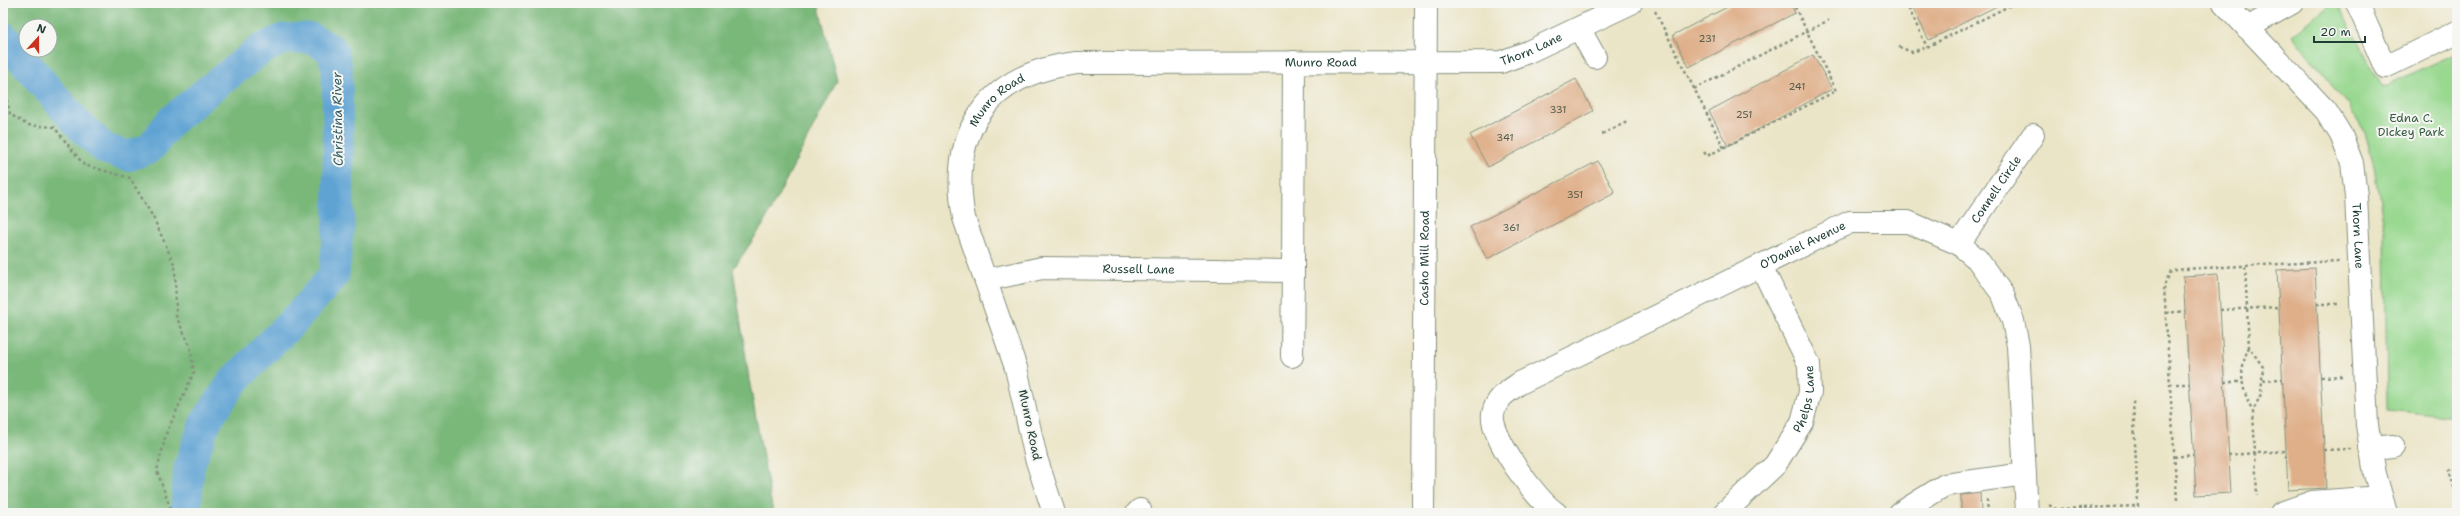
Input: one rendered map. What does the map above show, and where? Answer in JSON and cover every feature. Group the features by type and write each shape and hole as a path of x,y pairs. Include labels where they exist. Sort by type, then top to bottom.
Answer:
{"street":[{"name":"Casho Mill Road","path":"1423,513 1424,62 1426,3"},
{"name":"Thorn Lane","path":"1424,62 1501,62 1580,28 1631,3"},
{"name":"Thorn Lane","path":"2224,3 2326,111 2341,135 2352,163 2356,196 2367,425 2361,449 2383,505"},
{"path":"2247,28 2292,3"},
{"path":"2357,3 2385,67 2457,32"},
{"path":"1580,28 1595,57"},
{"path":"1292,356 1294,62"},
{"name":"Munro Road","path":"1054,513 1036,458 1016,368 964,218 959,183 960,166 964,146 979,115 997,94 1013,81 1052,66 1077,63 1424,62"},
{"name":"Connell Circle","path":"1960,244 2033,135"},
{"name":"O'Daniel Avenue","path":"1556,513 1518,472 1494,430 1493,415 1499,398 1520,383 1850,222 1908,222 1960,244 1990,276 2003,295 2013,321 2018,346 2027,513"},
{"name":"Phelps Lane","path":"1724,513 1775,465 1802,422 1810,392 1809,364 1761,266"},
{"name":"Russell Lane","path":"986,280 1042,268 1293,271"},
{"path":"2361,449 2393,446"},
{"path":"1900,513 1945,485 2025,474"},
{"path":"2281,513 2312,502 2383,505"}],"path":[{"path":"1704,152 1707,156 1836,91 1793,3"},
{"path":"1906,3 1927,47"},
{"path":"1899,47 1912,52 1927,47 2015,3"},
{"path":"1655,11 1724,148"},
{"path":"1694,88 1828,20"},
{"path":"3,82 10,114 27,125 54,127 84,165 130,178 153,217 175,266 176,316 190,346 194,372 166,434 157,471 172,513"},
{"path":"1602,134 1627,122"},
{"path":"2177,500 2164,286 2171,271 2339,261"},
{"path":"2244,267 2249,346 2242,368 2241,382 2253,411 2257,495"},
{"path":"2317,304 2341,304"},
{"path":"2220,310 2279,307"},
{"path":"2166,313 2185,311"},
{"path":"2249,346 2262,367 2263,380 2261,394 2253,411"},
{"path":"2321,377 2345,376"},
{"path":"2263,380 2282,379"},
{"path":"2224,382 2241,382"},
{"path":"2170,384 2189,384"},
{"path":"2049,504 2056,509 2138,506 2133,402"},
{"path":"2324,450 2361,449"},
{"path":"2228,455 2286,451"},
{"path":"2174,457 2193,455"},
{"path":"2457,468 2448,470 2457,497"}],"green space":[{"path":"3,3 818,3 837,81 763,225 733,269 749,379 773,513 3,513"},
{"name":"Edna C. Dickey Park","path":"2333,3 2337,3 2382,87 2457,53 2457,417 2387,410 2385,233 2373,161 2365,133 2349,107 2292,35"}],"building":[{"path":"1735,3 1790,3 1795,13 1689,67 1673,35"},
{"path":"1920,3 2003,3 1929,40 1912,7"},
{"path":"1813,55 1832,89 1728,146 1709,111"},
{"path":"1576,79 1593,111 1488,167 1470,135"},
{"path":"1598,161 1615,193 1487,259 1470,227"},
{"path":"2315,268 2326,488 2288,490 2277,270"},
{"path":"2218,274 2231,493 2196,495 2183,276"},
{"path":"1980,493 1981,513 1961,513 1961,495"}],"waterway":[{"name":"Christina River","path":"3,37 77,123 105,149 128,156 150,148 171,121 260,50 283,39 311,38 332,50 337,68 339,224 334,275 298,316 232,383 205,423 189,467 187,513"}]}
